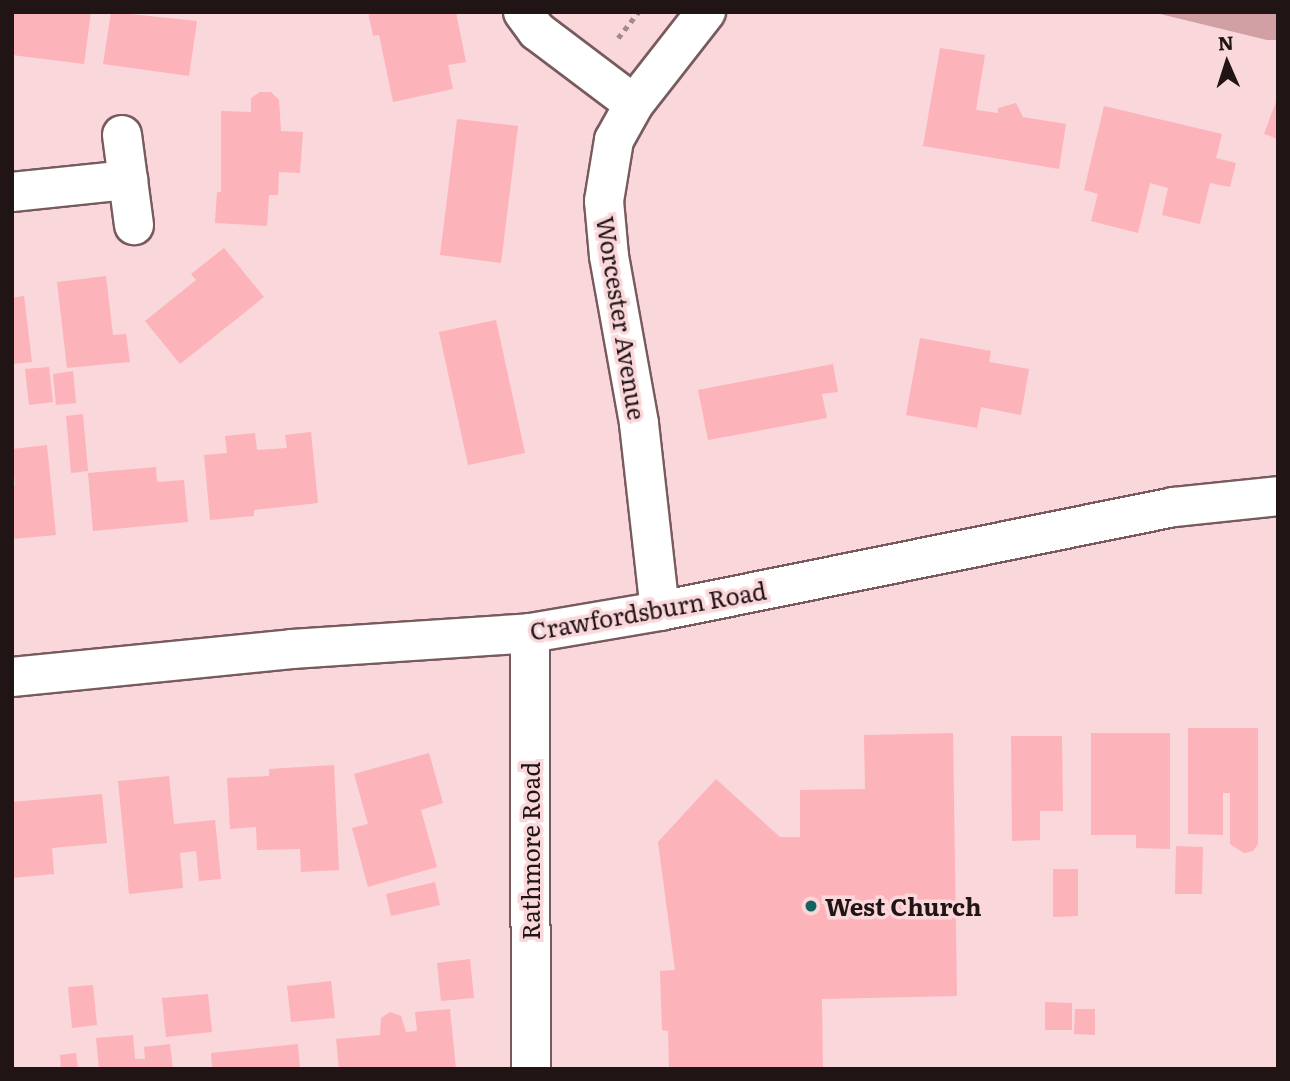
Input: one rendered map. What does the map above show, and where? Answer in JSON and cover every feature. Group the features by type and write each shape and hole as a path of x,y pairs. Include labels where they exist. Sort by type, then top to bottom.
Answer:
{"street":[{"path":"523,12 537,31 634,104"},
{"name":"Worcester Avenue","path":"660,611 639,423 605,229 604,201 614,140 634,104 706,12"},
{"path":"122,135 134,225"},
{"path":"12,192 128,180"},
{"name":"Crawfordsburn Road","path":"12,677 292,649 530,633 660,611 1174,507 1278,496"},
{"name":"Rathmore Road","path":"530,633 531,1069"}],"shaded area":[{"path":"1152,12 1278,12 1278,40 1267,40"}],"building":[{"path":"12,12 91,12 84,64 12,55"},
{"path":"111,12 197,21 189,76 103,64"},
{"path":"368,12 456,12 466,62 448,65 453,89 393,102 379,35 373,36"},
{"path":"940,48 985,55 976,110 998,113 998,108 1016,103 1023,117 1066,124 1059,169 923,146"},
{"path":"260,92 271,92 279,100 281,131 303,132 300,173 279,172 278,195 269,195 267,226 215,223 217,192 221,192 221,111 251,112 251,98"},
{"path":"1278,99 1278,139 1264,134"},
{"path":"1104,106 1222,134 1216,158 1236,163 1230,187 1210,183 1200,224 1162,215 1168,188 1150,183 1138,233 1091,221 1098,194 1084,190"},
{"path":"457,119 518,126 501,263 440,255"},
{"path":"224,248 264,297 180,364 145,321 196,280 191,274"},
{"path":"106,276 113,335 126,334 130,362 67,368 57,282"},
{"path":"24,296 32,362 12,364 12,298"},
{"path":"496,320 525,453 468,465 439,332"},
{"path":"920,338 991,351 989,362 1029,369 1021,415 981,407 977,428 906,415"},
{"path":"833,364 838,392 822,394 827,418 708,440 698,390"},
{"path":"49,367 53,402 29,405 25,369"},
{"path":"73,371 76,403 56,405 53,374"},
{"path":"83,414 88,471 71,473 66,416"},
{"path":"311,432 318,503 254,510 254,516 210,520 204,455 227,453 225,436 255,433 257,450 287,448 285,435"},
{"path":"47,445 56,535 12,539 12,485 15,485 12,449"},
{"path":"156,467 157,482 184,480 188,522 93,531 88,473"},
{"path":"1188,728 1258,728 1258,844 1253,851 1244,853 1230,844 1230,793 1223,793 1223,835 1188,834"},
{"name":"West Church","path":"953,733 957,996 822,999 823,1069 669,1069 668,1031 662,1030 660,971 675,970 658,842 716,779 780,837 800,837 800,790 865,789 864,735"},
{"path":"1091,733 1170,733 1170,849 1136,848 1136,835 1091,835"},
{"path":"1011,736 1062,736 1063,811 1040,811 1040,840 1012,841"},
{"path":"429,753 443,803 421,810 437,867 368,887 352,828 368,824 354,774"},
{"path":"334,765 339,870 301,872 300,849 257,850 256,827 230,829 227,778 269,776 269,769"},
{"path":"169,776 174,824 215,820 221,879 199,881 196,851 180,853 183,888 129,894 118,781"},
{"path":"102,794 107,843 52,848 54,874 12,878 12,802"},
{"path":"1176,846 1203,847 1202,894 1175,894"},
{"path":"1053,869 1078,869 1078,916 1053,917"},
{"path":"435,882 440,905 391,916 386,894"},
{"path":"470,959 474,998 441,1001 437,963"},
{"path":"331,981 335,1018 291,1022 287,986"},
{"path":"93,985 97,1025 72,1028 68,987"},
{"path":"208,994 212,1032 166,1037 162,998"},
{"path":"1045,1002 1072,1003 1072,1030 1045,1030"},
{"path":"450,1009 456,1069 339,1069 336,1039 380,1035 381,1018 390,1012 401,1016 406,1032 417,1031 415,1012"},
{"path":"1075,1009 1095,1009 1095,1035 1074,1034"},
{"path":"133,1035 135,1059 145,1059 144,1047 170,1044 173,1069 99,1069 96,1038"},
{"path":"298,1044 300,1069 212,1069 211,1053"},
{"path":"76,1053 78,1069 61,1069 60,1055"}],"place":[{"name":"West Church","path":"811,906"}]}
